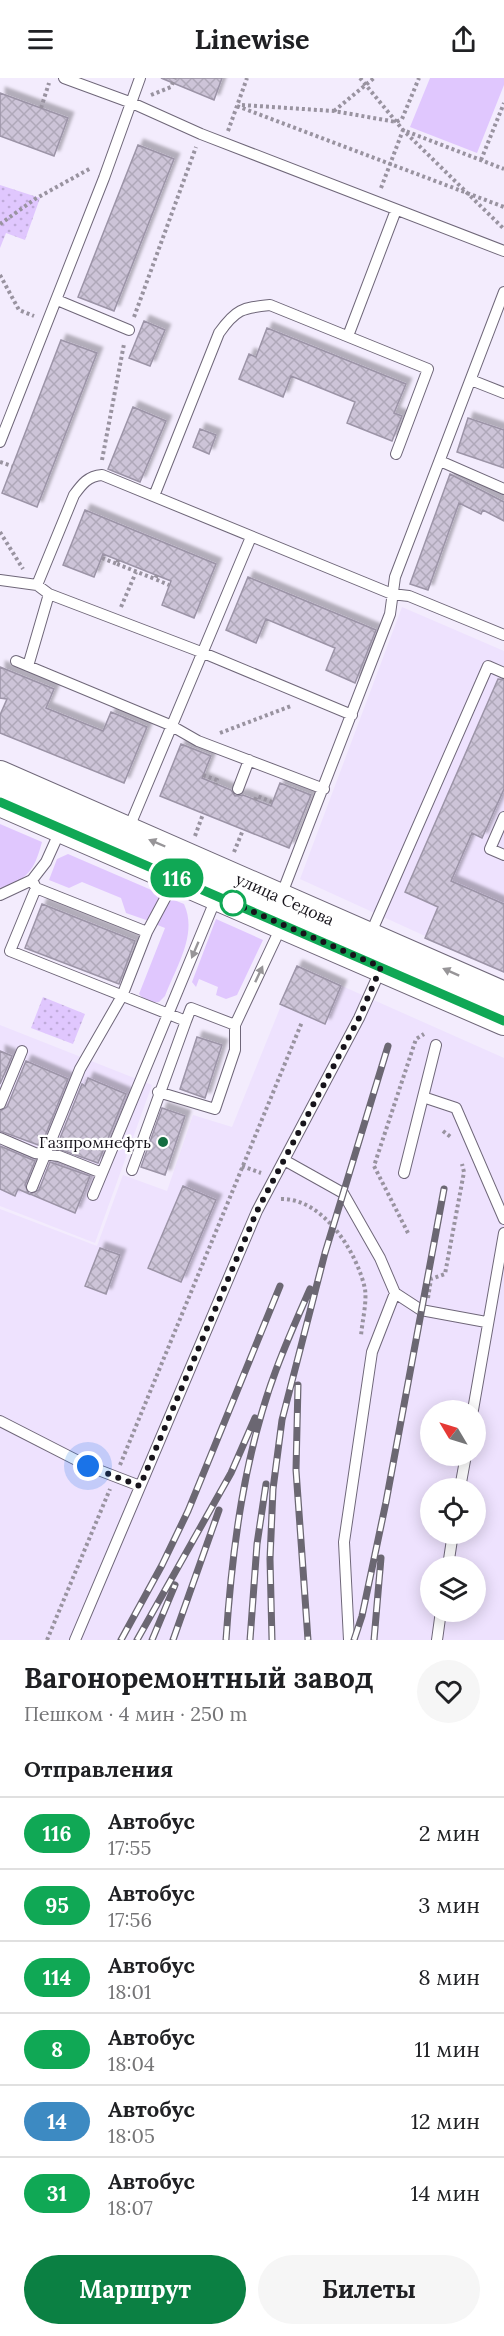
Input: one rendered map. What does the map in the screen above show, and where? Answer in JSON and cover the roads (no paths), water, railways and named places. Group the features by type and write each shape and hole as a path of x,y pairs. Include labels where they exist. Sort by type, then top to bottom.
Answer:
{"main road":[{"name":"улица Седова","path":"0,775 66,817 375,952 504,1021"},
{"name":"улица Седова","path":"0,802 66,817"},
{"name":"улица Седова","path":"123,841 176,878 218,896 281,910"},
{"name":"улица Седова","path":"375,952 504,996"}],"lane":[{"path":"64,78 132,103 201,134 504,251"},
{"path":"0,442 109,165 140,78"},
{"path":"348,336 396,210"},
{"path":"158,1092 215,1110 235,1050 235,1025 281,910 390,614 395,577 504,292"},
{"path":"57,300 129,330"},
{"path":"154,496 219,333 231,316 244,308 270,305 428,369 396,454"},
{"path":"471,380 504,393"},
{"path":"440,460 504,489"},
{"path":"38,585 74,495 82,483 93,476 102,476 392,594 409,596 504,635"},
{"path":"123,841 251,537"},
{"path":"0,580 38,585 49,594 201,652 352,715"},
{"path":"28,666 49,594"},
{"path":"16,661 170,725 198,741 324,789"},
{"path":"75,1640 271,1186 359,1018 375,952 488,666 504,674"},
{"path":"238,789 249,760"},
{"path":"66,817 34,884 10,951 186,1021"},
{"path":"504,817 490,849 504,855"},
{"path":"32,1187 80,1069 122,996 147,932 176,878"},
{"path":"0,895 34,884 147,932"},
{"path":"93,1195 218,896"},
{"path":"132,1170 162,1081 191,1008 235,1025"},
{"path":"404,1173 436,1045"},
{"path":"0,1104 22,1051"},
{"path":"144,1073 162,1081"},
{"path":"423,1096 456,1108 504,1219"},
{"path":"0,1138 46,1154 59,1156 102,1173"},
{"path":"284,1160 343,1193 380,1258 395,1293 425,1311 486,1322"},
{"path":"474,1400 504,1233"},
{"path":"349,1640 344,1542 372,1352 395,1293"},
{"path":"0,1421 115,1477 140,1486"},
{"path":"437,1640 439,1622"}],"railway":[{"path":"272,1640 270,1559 273,1489 282,1420 325,1253 388,1046"},
{"path":"354,1640 362,1616 386,1502 444,1189"},
{"path":"121,1640 162,1565 188,1511 280,1286"},
{"path":"226,1640 236,1537 256,1435 276,1370 310,1289"},
{"path":"298,1385 296,1470 308,1640"},
{"path":"137,1640 231,1473 255,1418"},
{"path":"250,1640 257,1544 266,1484"},
{"path":"173,1640 219,1510"},
{"path":"374,1640 381,1558"},
{"path":"152,1640 175,1585"}],"place":[{"name":"Газпромнефть","path":"163,1142"}]}
